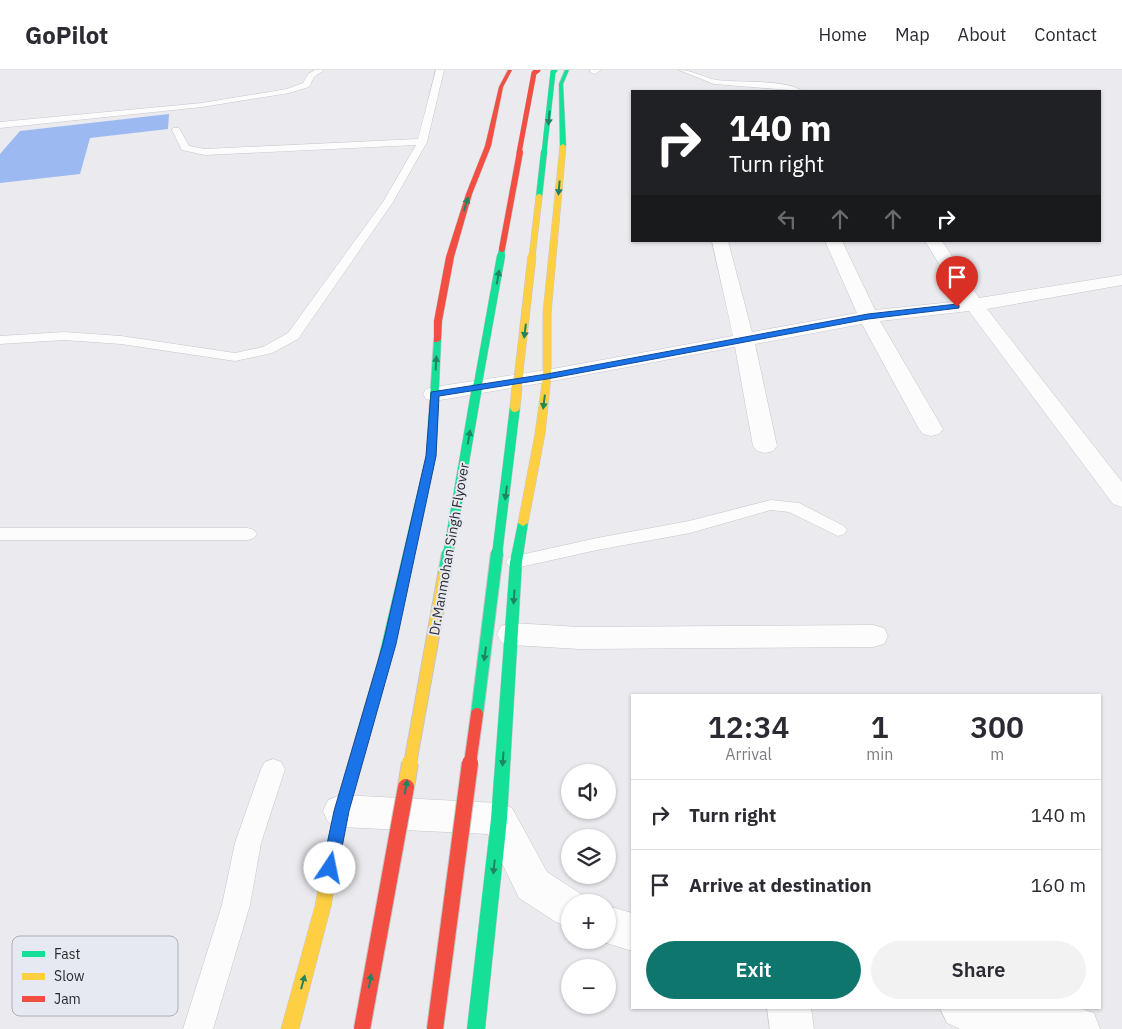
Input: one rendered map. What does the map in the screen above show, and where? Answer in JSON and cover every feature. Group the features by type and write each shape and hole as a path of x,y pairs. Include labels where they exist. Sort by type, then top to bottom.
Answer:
{"main road":[{"path":"290,1029 322,906 341,811 389,644 431,456 438,321 450,257 469,194 488,146 500,87 510,70"},
{"name":"Dr.Manmohan Singh Flyover","path":"362,1029 534,73 538,70"},
{"path":"435,1029 505,500 553,72 555,70"},
{"path":"476,1029 499,819 516,562 540,434 547,376 547,312 563,142 561,84 567,70"}],"street":[{"path":"720,242 744,339 765,446"},
{"path":"833,242 868,317 931,429"},
{"path":"934,242 974,305 1122,499"},
{"path":"434,394 547,376 868,317 974,305 1120,282"},
{"path":"512,634 580,638 874,636"},
{"path":"341,811 499,819 533,885 561,903"},
{"path":"616,927 631,932"},
{"path":"789,1009 792,1029"},
{"path":"968,1009 1078,1029"}],"lane":[{"path":"0,125 174,108 266,96 306,85 311,76 320,70"},
{"path":"0,340 64,336 121,340 235,357 266,350 293,336 388,202 422,142 440,70"},
{"path":"683,70 714,82 786,87 795,90"},
{"path":"176,130 183,147 189,151 205,152 422,142"},
{"path":"516,562 690,526 771,504 793,508 838,530"},
{"path":"0,534 248,534"},
{"path":"198,1029 236,905 248,843 274,769"}],"water":[{"path":"169,114 168,129 90,138 80,174 0,183 0,154 20,131"}],"traffic: fast":[{"path":"539,197 553,72 555,70"},
{"path":"563,146 561,84 567,70"},
{"path":"444,575 502,249"},
{"path":"384,660 431,456 437,340"},
{"path":"477,714 515,407"},
{"path":"476,1029 499,819 516,562 523,523"}],"traffic: slow":[{"path":"523,523 540,434 547,376 547,313 563,146"},
{"path":"515,407 539,197"},
{"path":"406,787 444,575"},
{"path":"290,1029 323,906 341,811 384,660"}],"traffic: jam":[{"path":"437,340 438,321 450,257 469,194 488,146 501,87 510,70"},
{"path":"502,249 534,73 538,70"},
{"path":"435,1029 477,714"},
{"path":"362,1029 406,787"}],"route":[{"path":"330,868 341,811 389,644 431,456 434,394 547,376 868,317 957,307"}]}
